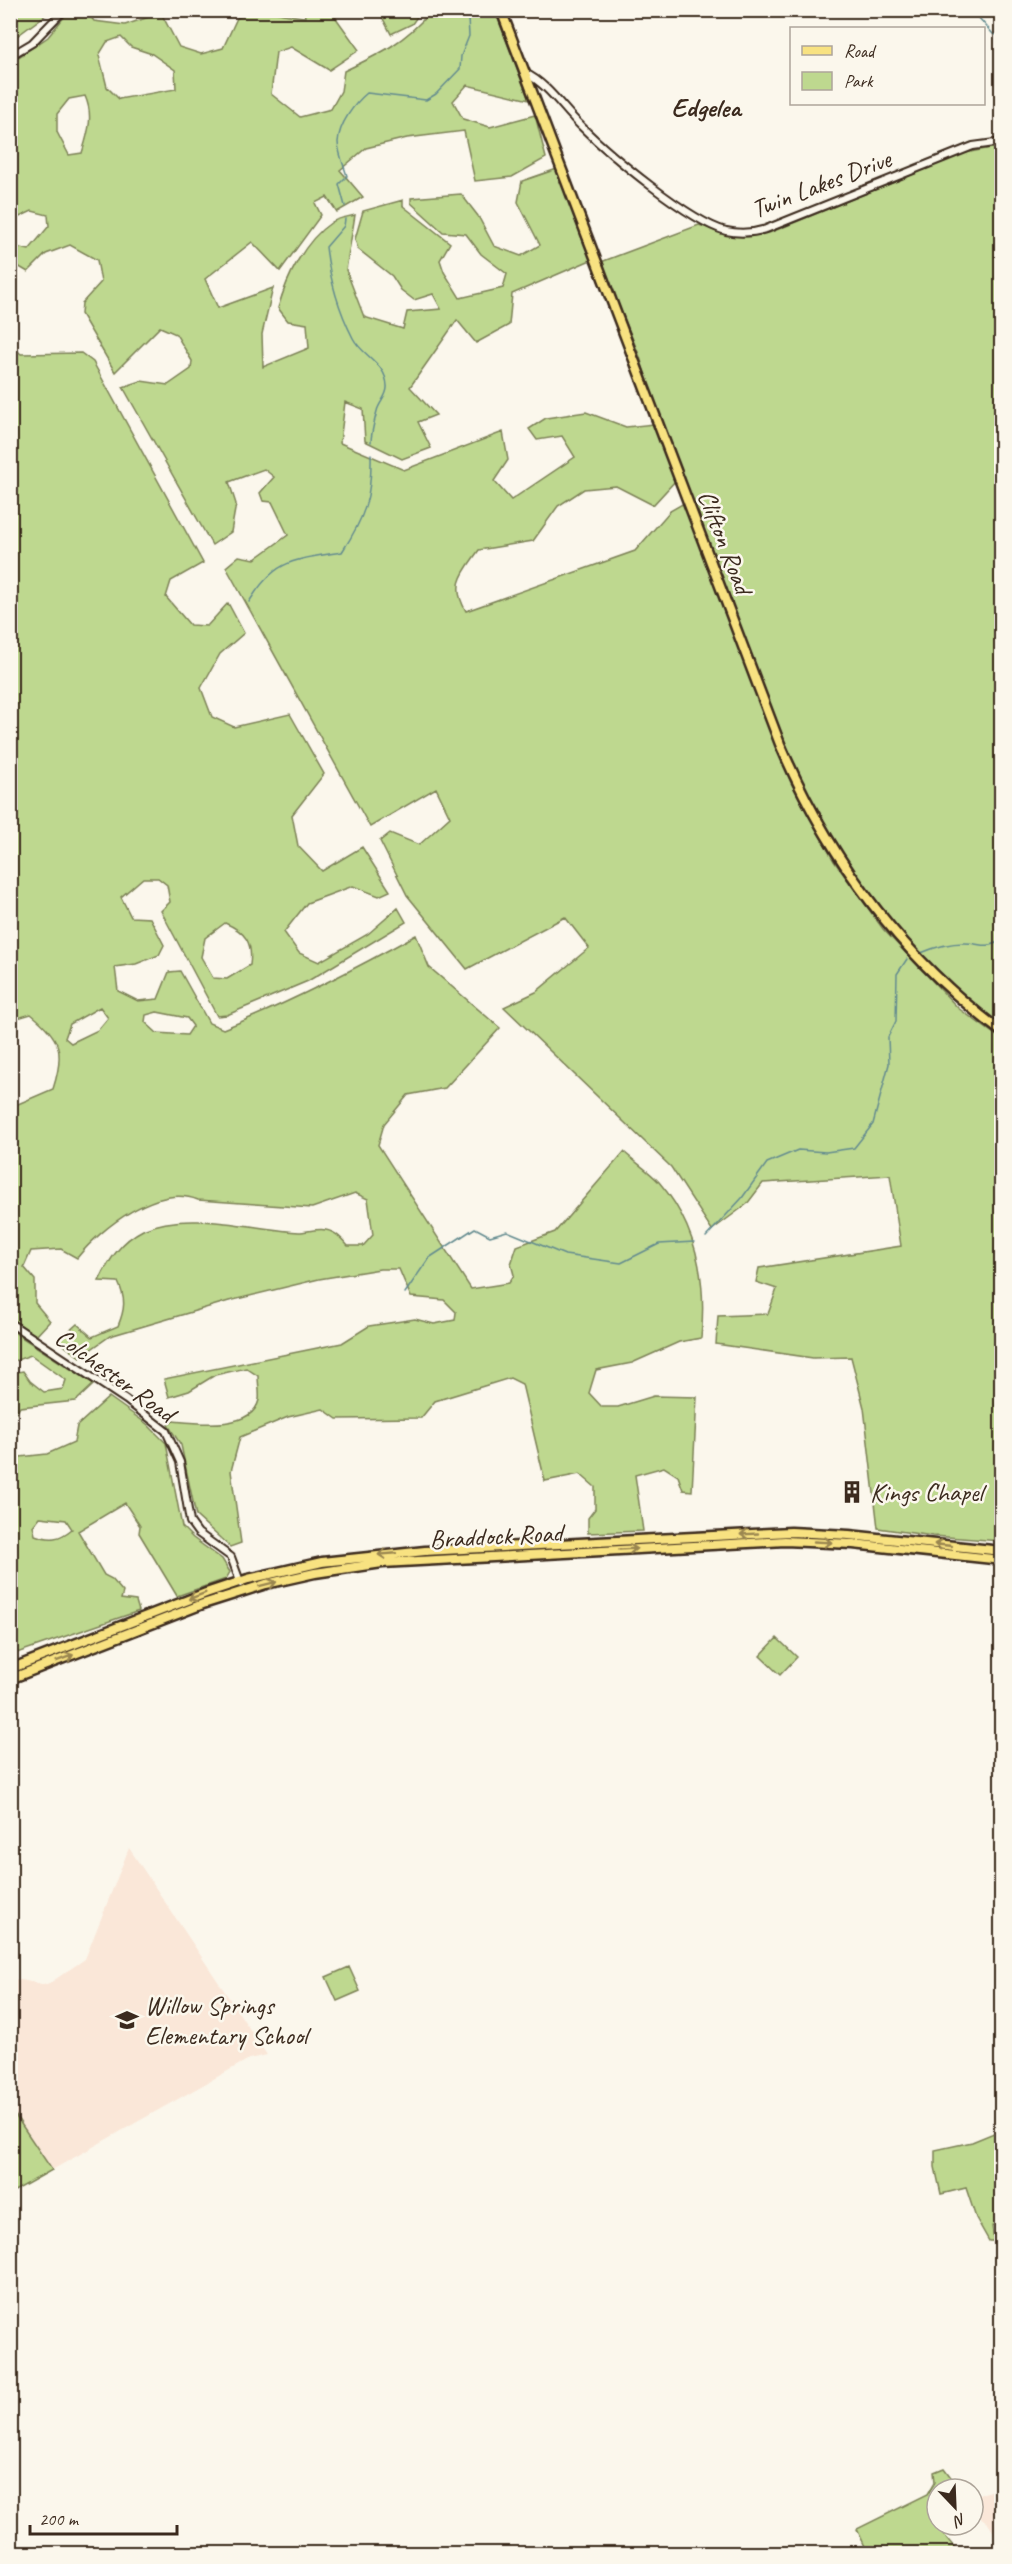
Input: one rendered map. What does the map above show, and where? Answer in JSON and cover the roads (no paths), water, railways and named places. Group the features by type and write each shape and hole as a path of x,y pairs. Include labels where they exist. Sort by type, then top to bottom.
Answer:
{"main road":[{"name":"Clifton Road","path":"501,10 780,744 807,804 840,860 886,924 945,986 1002,1032"},
{"name":"Braddock Road","path":"10,1669 240,1581 322,1563 379,1555 760,1533 849,1535 1002,1551"},
{"name":"Braddock Road","path":"10,1679 243,1591 315,1573 382,1563 785,1541 853,1544 1002,1560"}],"street":[{"path":"10,56 32,43 64,10"},
{"name":"Twin Lakes Drive","path":"525,73 539,81 598,142 688,213 709,225 734,232 766,229 955,153 984,143 1002,142"},
{"name":"Colchester Road","path":"10,1323 161,1426 174,1444 180,1462 190,1522 198,1533 231,1557 243,1591"}],"waterway":[{"path":"345,206 339,184 347,176 338,142 341,128 352,109 367,93 426,100 436,94 460,69 461,56 469,36 468,18 485,10"},
{"path":"972,10 993,34 1002,36"},
{"path":"345,219 344,226 326,247 332,283 353,338 383,371 387,386 377,411 371,442"},
{"path":"249,602 268,577 278,569 299,560 342,552 366,506 371,454"},
{"path":"921,953 947,945 964,943 987,945 1002,940"},
{"path":"706,1237 742,1198 767,1163 798,1150 826,1152 854,1148 873,1124 889,1064 888,1037 896,1021 897,974 907,959"},
{"path":"405,1293 429,1258 475,1228 490,1236 507,1231 565,1255 621,1263 659,1244 694,1242"}],"place":[{"name":"Kings Chapel","path":"852,1492"},
{"name":"Willow Springs Elementary School","path":"127,2020"}],"district":[{"name":"Edgelea","path":"706,107"}]}
